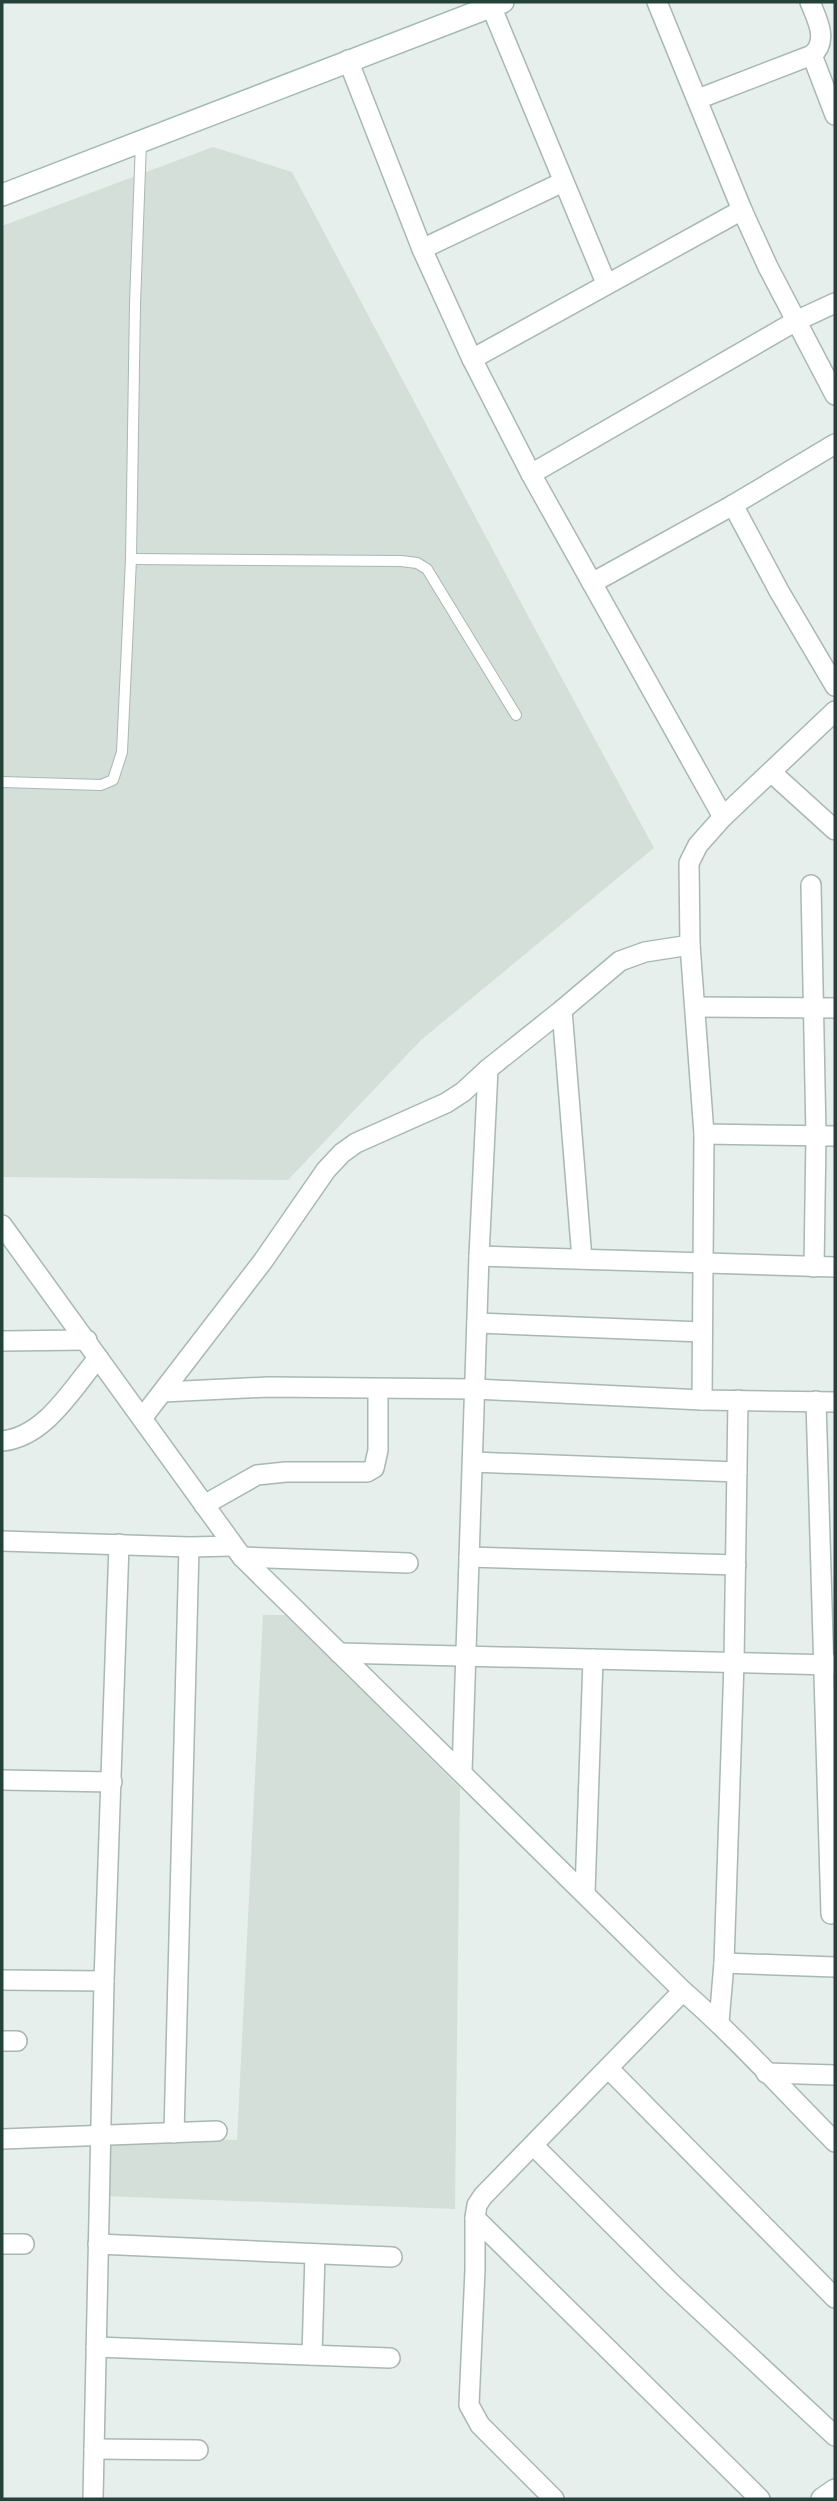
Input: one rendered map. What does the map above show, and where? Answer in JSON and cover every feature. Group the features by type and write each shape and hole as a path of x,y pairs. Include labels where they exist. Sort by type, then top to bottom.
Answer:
{"street":[{"path":"657,2 742,210 835,395"},
{"path":"698,99 812,55 820,49 822,38 810,2"},
{"path":"2,195 497,4 563,182 606,283"},
{"path":"812,55 835,115"},
{"path":"348,60 422,249 472,359 531,474 723,817"},
{"path":"422,249 563,182"},
{"path":"472,359 742,210"},
{"path":"531,474 796,321 835,303"},
{"path":"592,583 733,505 835,444"},
{"path":"733,505 779,592 835,686"},
{"path":"702,1400 704,1133 691,945 689,863 698,845 723,817 835,711"},
{"path":"771,772 835,830"},
{"path":"811,885 813,1007 825,1136 814,1267"},
{"path":"143,1417 263,1261 326,1170 342,1153 356,1143 456,1097 620,961 645,952 691,945"},
{"path":"695,1007 835,1008"},
{"path":"562,1010 582,1259"},
{"path":"462,1772 488,1069"},
{"path":"704,1133 825,1136"},
{"path":"3,1228 238,1551 683,1991 719,2022 835,2142"},
{"path":"479,1256 835,1267"},
{"path":"477,1324 702,1332"},
{"path":"2,1341 87,1340"},
{"path":"2,1441 24,1436 38,1428 98,1358"},
{"path":"163,1392 268,1387 475,1389 702,1400 825,1402 831,1914"},
{"path":"204,1505 257,1475 286,1472 367,1472 374,1468 378,1390"},
{"path":"719,2022 724,1963 734,1662 738,1400"},
{"path":"473,1462 737,1472"},
{"path":"2,1541 189,1547 408,1563"},
{"path":"93,2499 104,1981 113,1782 119,1544"},
{"path":"174,2133 189,1547"},
{"path":"469,1557 736,1564"},
{"path":"339,1653 829,1665"},
{"path":"585,1893 593,1659"},
{"path":"2,1780 113,1782"},
{"path":"724,1963 835,1967"},
{"path":"2,1980 104,1981"},
{"path":"554,2499 480,2425 469,2405 477,2205 683,1991"},
{"path":"608,2068 835,2298"},
{"path":"766,2073 835,2075"},
{"path":"2,2139 217,2131"},
{"path":"533,2145 671,2283 835,2436"},
{"path":"475,2218 760,2499"},
{"path":"2,2244 24,2244"},
{"path":"98,2245 391,2257"},
{"path":"312,2355 315,2254"},
{"path":"96,2347 390,2358"},
{"path":"94,2449 198,2450"},
{"path":"822,2499 835,2490"}],"lane":[{"path":"2,782 101,785 113,780 122,752 131,559 135,304 141,142"},
{"path":"131,559 417,563 427,569 516,715"}],"shaded area":[{"path":"213,147 292,172 654,848 421,1040 288,1180 2,1177 2,226"},
{"path":"263,1615 286,1615 460,1788 455,2209 104,2196 108,2136 237,2140"}]}
